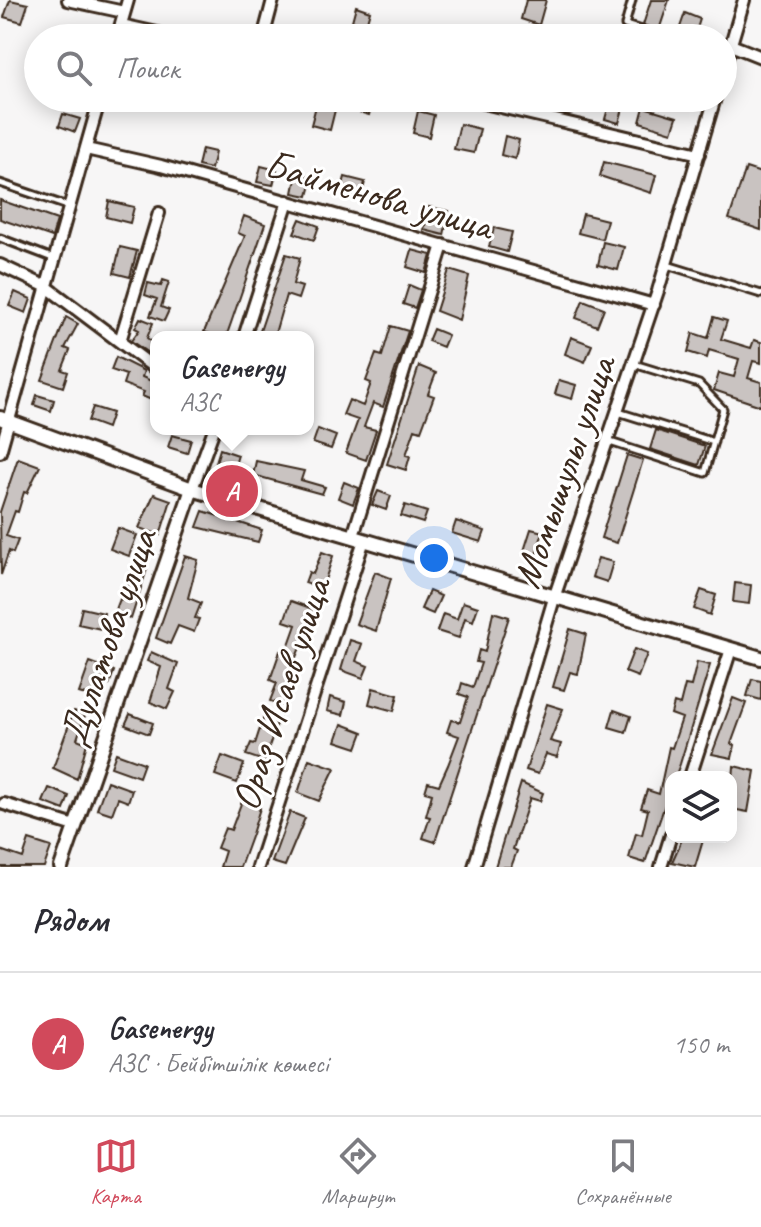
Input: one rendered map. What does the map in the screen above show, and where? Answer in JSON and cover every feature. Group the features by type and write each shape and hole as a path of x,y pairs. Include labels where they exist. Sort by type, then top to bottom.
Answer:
{"street":[{"path":"68,0 124,12"},
{"path":"121,24 128,0"},
{"path":"267,24 273,0"},
{"path":"737,24 744,0"},
{"path":"737,47 761,57"},
{"path":"0,452 5,420 47,287 96,112"},
{"path":"522,112 699,154"},
{"name":"Момышулы улица","path":"474,867 555,595 654,305 711,112"},
{"name":"Байменова улица","path":"86,149 288,201 654,305"},
{"path":"246,331 288,201"},
{"path":"120,341 159,213"},
{"name":"Ораз Исаев улица","path":"258,867 443,245"},
{"path":"0,265 47,287 150,364"},
{"path":"5,420 192,489 761,658"},
{"name":"Дулатова улица","path":"61,867 212,435"},
{"path":"692,771 731,649"},
{"path":"4,804 75,826"},
{"path":"661,867 668,843"}],"lane":[{"path":"625,24 632,0"},
{"path":"0,183 70,207"},
{"path":"0,238 55,259"},
{"path":"666,264 761,294"},
{"path":"607,441 705,473 723,409 699,384 633,363"},
{"path":"617,412 714,442"}],"building":[{"path":"10,0 28,4 22,22 4,17"},
{"path":"526,0 546,0 539,24 521,19"},
{"path":"651,0 669,0 661,24 643,24"},
{"path":"356,6 370,11 366,24 352,21"},
{"path":"685,13 700,19 698,24 681,24"},
{"path":"314,112 334,112 330,130 311,125"},
{"path":"418,112 434,115 429,137 413,133"},
{"path":"607,112 622,112 619,123 605,119"},
{"path":"643,112 660,112 677,117 672,132 640,122"},
{"path":"63,114 80,119 75,132 59,126"},
{"path":"460,124 480,129 474,153 454,149"},
{"path":"505,136 519,140 515,159 501,155"},
{"path":"202,149 215,152 211,169 198,166"},
{"path":"604,162 656,175 651,193 600,176"},
{"path":"261,166 277,170 273,185 257,182"},
{"path":"746,168 761,173 761,230 729,219"},
{"path":"297,173 313,177 308,196 293,193"},
{"path":"345,177 365,182 361,197 341,192"},
{"path":"0,200 57,220 52,237 0,219"},
{"path":"109,201 134,207 130,223 106,217"},
{"path":"429,207 449,211 444,235 424,230"},
{"path":"583,214 607,220 602,239 578,233"},
{"path":"244,216 265,224 228,331 204,331 245,236 238,233"},
{"path":"300,219 319,226 314,240 294,233"},
{"path":"494,228 512,232 507,252 489,247"},
{"path":"603,242 624,247 618,270 598,265"},
{"path":"120,247 137,251 130,277 114,273"},
{"path":"412,250 431,255 426,273 407,267"},
{"path":"286,254 300,258 293,284 302,287 298,299 286,295 276,331 260,331"},
{"path":"449,270 469,276 459,320 436,311"},
{"path":"163,280 169,282 161,307 169,310 164,321 150,316 157,299 145,295 148,283 161,286"},
{"path":"409,285 421,290 415,308 403,304"},
{"path":"15,292 31,299 26,313 9,306"},
{"path":"583,300 604,308 597,326 576,318"},
{"path":"66,317 78,324 65,348 70,350 62,370 68,372 63,387 42,380"},
{"path":"714,317 727,321 721,339 751,348 754,340 761,342 761,363 753,361 748,378 761,382 761,406 714,390 719,373 734,377 739,359 709,350 707,358 688,352 693,333 708,338"},
{"path":"140,318 153,323 147,338 150,340 150,354 131,341 139,330 135,328"},
{"path":"391,326 408,331 383,407 373,403 364,427 376,430 366,460 346,453 358,420 343,415 349,400 363,406 371,383 366,381 376,354 382,356"},
{"path":"433,329 448,335 443,347 428,341"},
{"path":"571,337 592,345 585,362 565,354"},
{"path":"116,357 144,371 142,377 150,380 150,399 142,396 144,392 123,384 126,375 111,370"},
{"path":"419,366 436,373 428,394 434,396 421,431 415,429 406,455 410,456 406,470 387,464"},
{"path":"559,380 576,385 572,399 555,394"},
{"path":"37,395 54,400 51,411 34,405"},
{"path":"93,407 112,413 107,428 88,421"},
{"path":"318,429 336,436 331,449 313,443"},
{"path":"656,430 705,446 699,465 650,449"},
{"path":"172,435 191,440 187,453 168,447"},
{"path":"220,449 238,455 234,468 216,462"},
{"path":"627,455 643,460 617,543 601,538"},
{"path":"18,458 40,466 27,493 24,492 6,536 18,540 13,553 9,551 1,575 0,512"},
{"path":"256,461 304,471 301,480 325,487 322,494 253,475"},
{"path":"344,482 359,488 353,504 338,498"},
{"path":"378,491 391,496 386,510 372,505"},
{"path":"154,494 171,500 160,535 139,528"},
{"path":"405,505 427,512 423,523 401,516"},
{"path":"203,511 262,530 258,542 197,527"},
{"path":"456,521 485,531 481,542 452,533"},
{"path":"118,528 137,535 129,556 110,549"},
{"path":"531,529 543,532 535,558 523,554"},
{"path":"322,552 333,556 322,589 305,583 309,572 313,574"},
{"path":"185,556 198,560 188,598 201,603 195,618 199,619 194,632 178,626 170,644 156,638"},
{"path":"598,558 613,562 607,582 592,577"},
{"path":"134,565 147,569 131,619 115,612 120,599 123,600"},
{"path":"375,572 391,578 376,631 356,624"},
{"path":"735,583 751,585 749,604 733,602"},
{"path":"701,590 716,595 710,615 694,609"},
{"path":"429,591 441,596 433,614 421,609"},
{"path":"291,601 316,610 296,657 284,706 270,701 277,683 270,680 280,651 286,653 296,625 284,621"},
{"path":"463,602 478,607 473,621 465,618 459,638 437,631 443,614 457,619"},
{"path":"82,608 104,613 101,629 78,624"},
{"path":"493,612 509,617 435,842 423,838 430,817 426,816 432,794 425,792 428,782 439,785 459,736 447,732 451,720 460,722 468,697 459,694 462,683 473,687 481,663 476,662 479,650 485,652"},
{"path":"570,629 586,634 578,674 570,672 564,690 553,687"},
{"path":"350,640 362,644 356,661 368,666 363,678 341,670"},
{"path":"634,649 647,654 638,677 625,672"},
{"path":"151,652 178,664 169,689 175,692 167,709 150,702 161,667 147,661"},
{"path":"90,662 114,671 109,685 97,681 92,697 79,693"},
{"path":"697,662 710,665 677,771 665,771 665,805 645,863 629,858 636,833 642,835 648,810 641,808 647,790 659,794 669,747 672,748 682,718 671,714 674,703 680,705 685,685 691,686"},
{"path":"752,679 761,681 761,700 747,696"},
{"path":"373,688 398,695 394,711 369,704"},
{"path":"330,697 346,702 343,715 327,711"},
{"path":"733,698 746,703 731,744 735,745 732,758 712,754"},
{"path":"547,704 563,709 550,741 561,744 557,757 546,754 538,774 526,770"},
{"path":"614,710 631,716 626,732 609,727"},
{"path":"74,711 85,715 77,739 87,743 77,779 53,768"},
{"path":"265,713 279,718 264,761 246,755 251,743 255,744"},
{"path":"130,714 153,723 149,734 125,725"},
{"path":"342,724 363,732 357,748 336,741"},
{"path":"116,753 144,763 139,777 111,767"},
{"path":"222,756 244,764 237,783 215,775"},
{"path":"309,759 335,768 319,801 298,793"},
{"path":"734,766 755,771 748,812 737,810 737,771 734,771"},
{"path":"107,781 132,790 128,802 118,798 112,814 97,809"},
{"path":"521,783 543,793 540,801 530,798 513,849 517,851 511,867 495,867"},
{"path":"49,788 69,796 64,810 43,802"},
{"path":"242,801 260,808 252,834 240,867 220,867 225,851 217,848 225,828 231,830"},
{"path":"290,812 305,818 285,866 272,862"},
{"path":"29,840 51,847 44,867 0,867 0,850 23,858"},
{"path":"680,843 702,843 695,867 672,862"}],"place":[{"name":"Gasenergy","path":"232,491"}]}
